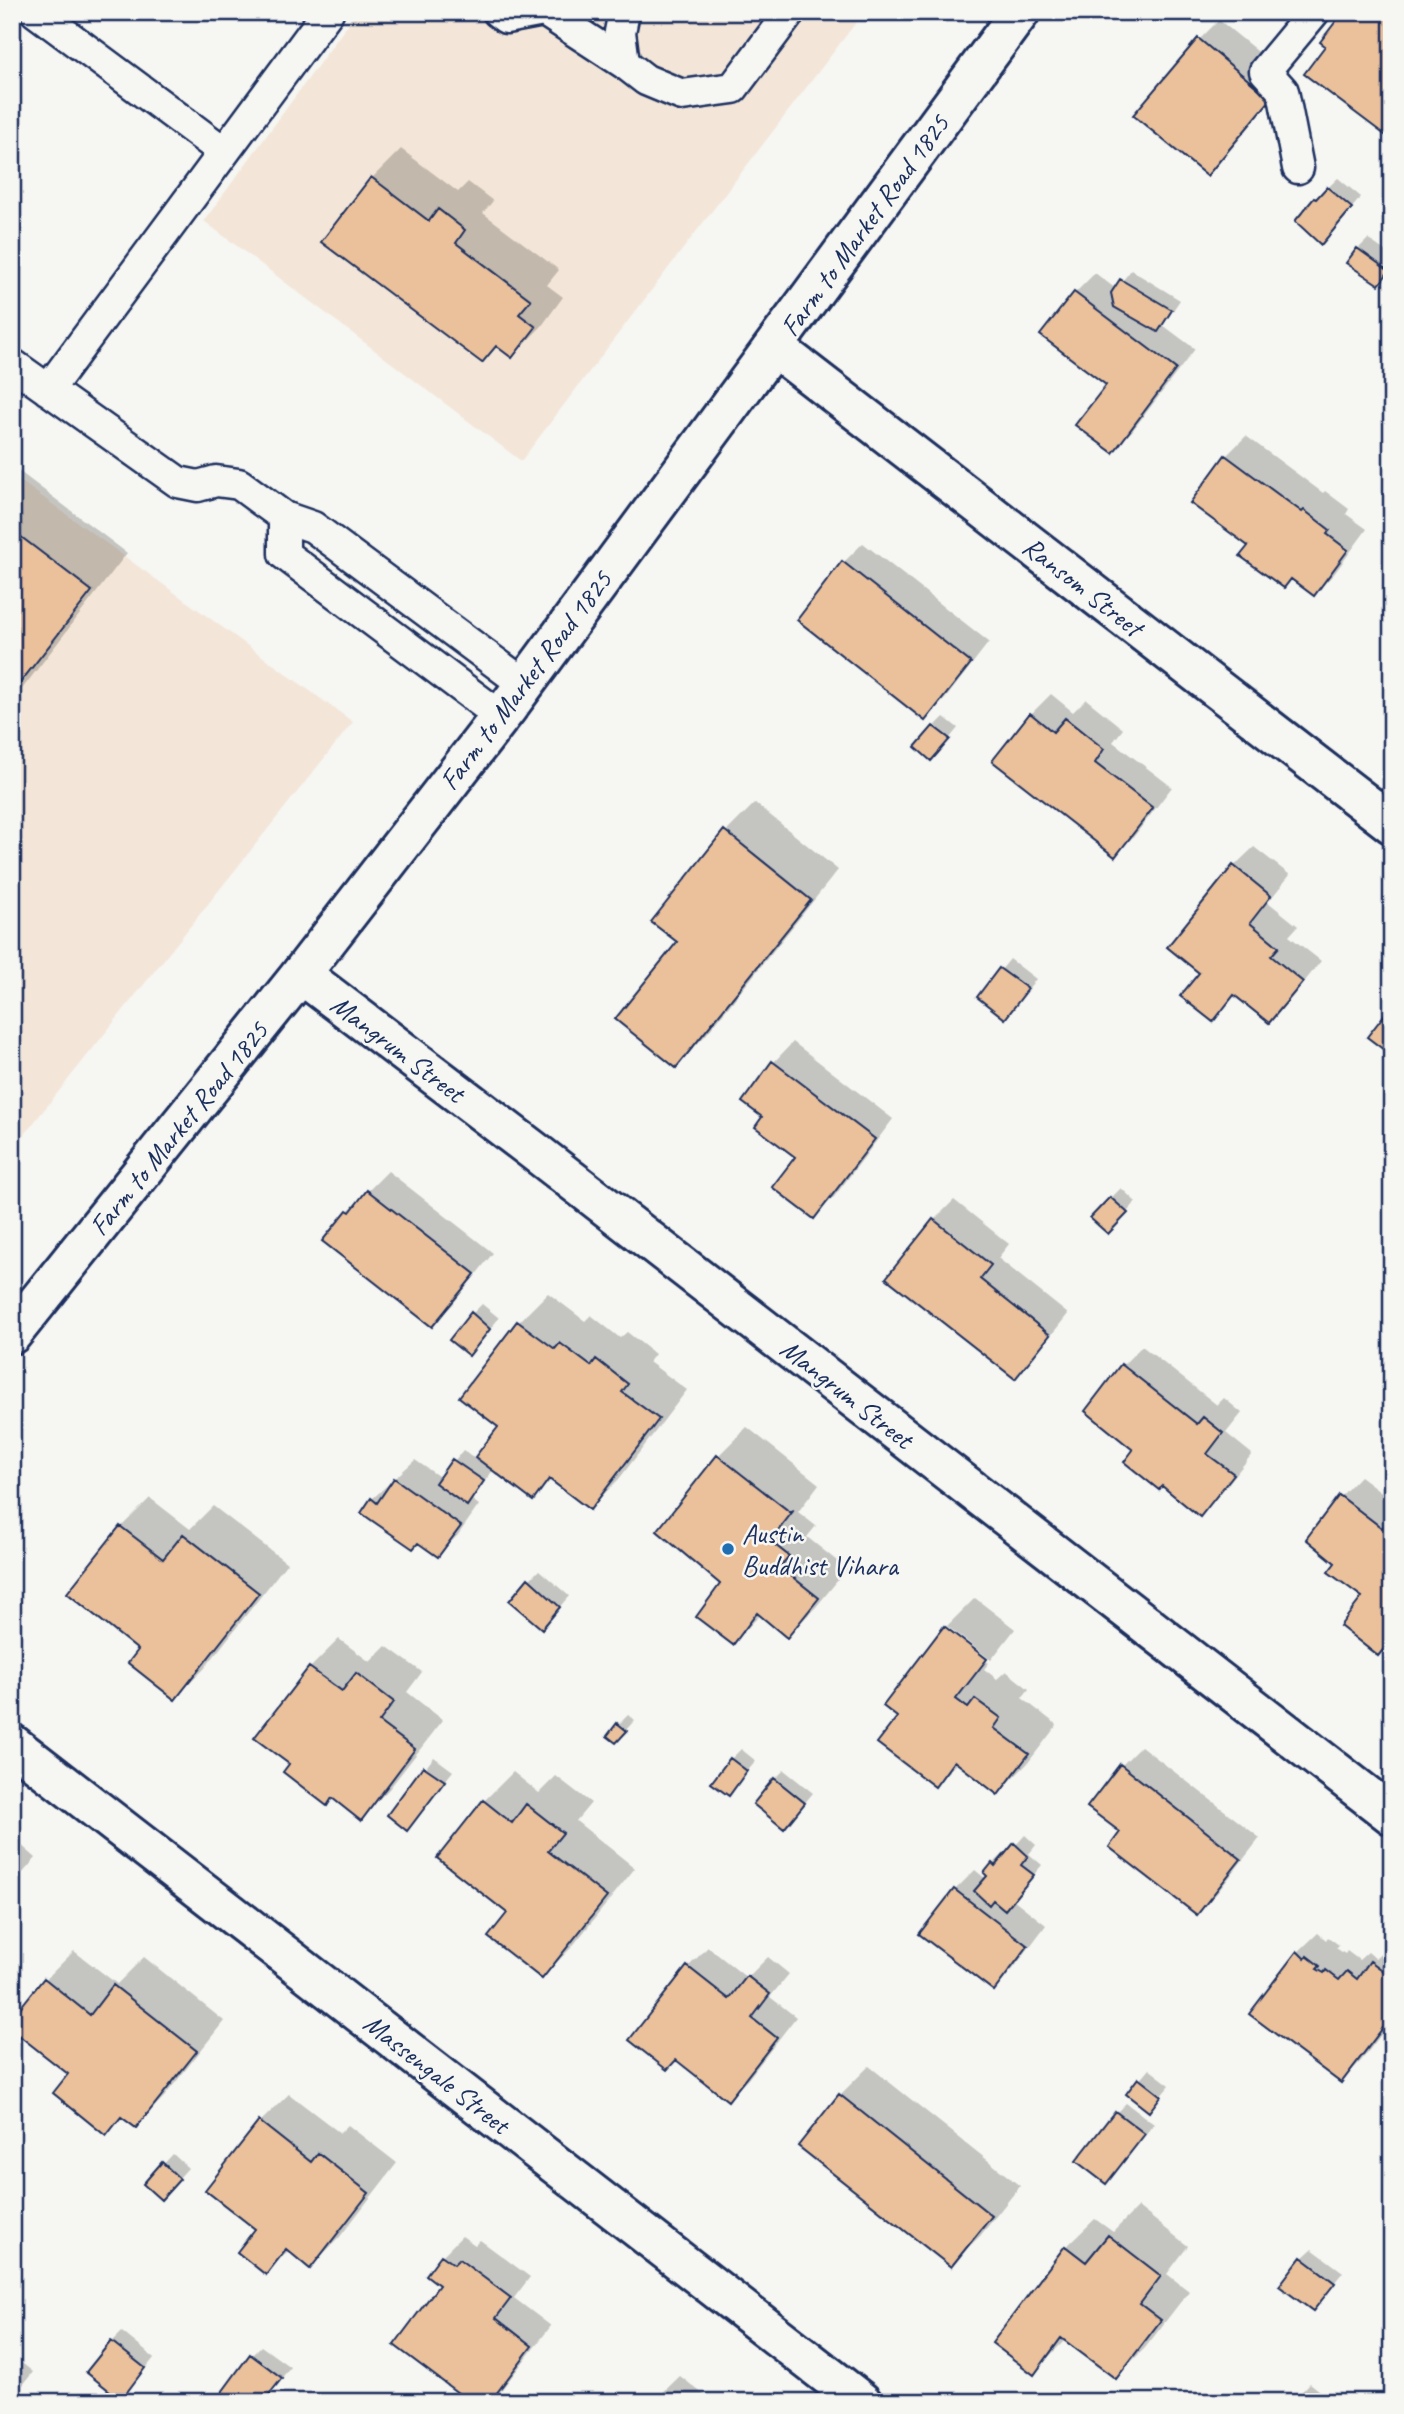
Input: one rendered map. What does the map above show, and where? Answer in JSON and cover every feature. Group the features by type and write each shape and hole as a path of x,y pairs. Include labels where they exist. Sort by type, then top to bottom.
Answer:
{"street":[{"name":"Farm to Market Road 1825","path":"12,1334 301,974 500,716 1020,12"},
{"name":"Ransom Street","path":"774,347 1392,824"},
{"name":"Mangrum Street","path":"301,974 1392,1815"},
{"name":"Massengale Street","path":"12,1744 862,2402"}],"lane":[{"path":"36,12 224,152"},
{"path":"48,390 328,12"},
{"path":"498,12 506,18 538,12"},
{"path":"546,12 646,80 682,95 733,89 790,12"},
{"path":"624,12 620,32 624,63"},
{"path":"1298,168 1283,91 1265,71 1314,12"},
{"path":"12,364 178,482 198,485 216,481 239,484 284,517 313,527 524,684"},
{"path":"284,517 284,554 500,716"}],"shaded area":[{"path":"357,12 864,12 521,461 204,221"},
{"path":"12,475 353,722 12,1150"}],"building":[{"path":"1343,12 1392,12 1392,135 1389,138 1304,74 1325,46 1320,42"},
{"path":"1198,38 1271,99 1207,176 1133,115"},
{"path":"371,177 429,221 438,209 465,230 456,243 531,300 519,314 536,327 512,358 496,346 482,363 321,242"},
{"path":"1327,187 1352,208 1321,245 1295,221"},
{"path":"1357,248 1389,271 1379,285 1346,263"},
{"path":"1120,279 1172,310 1158,332 1114,307 1111,293"},
{"path":"1074,292 1176,369 1113,453 1075,425 1106,385 1040,335"},
{"path":"1225,455 1330,530 1327,534 1348,550 1314,596 1291,579 1284,588 1240,556 1248,546 1190,503"},
{"path":"12,530 92,591 12,693"},
{"path":"842,561 971,663 925,721 797,620"},
{"path":"1030,713 1053,732 1065,718 1104,749 1095,763 1153,808 1115,857 992,761"},
{"path":"933,726 950,739 931,761 915,747"},
{"path":"724,830 811,900 676,1068 615,1019 677,942 651,922"},
{"path":"1233,865 1271,896 1250,923 1279,947 1271,956 1303,982 1269,1023 1234,995 1213,1022 1180,996 1199,973 1167,947"},
{"path":"999,968 1028,989 1005,1019 977,997"},
{"path":"1392,1005 1392,1056 1367,1037"},
{"path":"772,1061 875,1139 814,1219 772,1187 795,1157 755,1127 762,1117 742,1102"},
{"path":"367,1190 475,1274 432,1327 322,1241"},
{"path":"1110,1197 1128,1213 1108,1234 1090,1218"},
{"path":"933,1219 991,1265 980,1279 1050,1335 1015,1379 886,1278"},
{"path":"471,1312 490,1329 469,1356 449,1340"},
{"path":"517,1321 555,1349 560,1343 591,1366 596,1359 628,1384 622,1392 659,1419 590,1510 549,1479 533,1501 475,1457 498,1427 459,1397"},
{"path":"1121,1364 1197,1424 1203,1417 1223,1433 1207,1454 1234,1474 1200,1517 1162,1486 1159,1490 1124,1462 1133,1450 1085,1411"},
{"name":"Austin Buddhist Vihara","path":"717,1455 790,1512 794,1510 770,1541 789,1556 780,1567 819,1598 787,1638 757,1613 733,1645 696,1617 720,1584 657,1531"},
{"path":"452,1459 484,1481 467,1506 435,1483"},
{"path":"394,1478 461,1526 438,1557 418,1543 413,1549 361,1513 371,1498 377,1503"},
{"path":"1339,1495 1382,1528 1392,1515 1392,1639 1378,1656 1340,1626 1362,1597 1328,1572 1335,1563 1306,1539"},
{"path":"120,1526 163,1559 183,1534 259,1593 175,1700 128,1663 138,1650 67,1593"},
{"path":"528,1578 560,1607 542,1629 509,1601"},
{"path":"944,1626 987,1659 956,1699 968,1708 975,1699 1001,1718 994,1728 1029,1754 998,1795 954,1761 935,1787 877,1743 897,1717 883,1706"},
{"path":"309,1667 342,1691 356,1673 394,1702 379,1722 415,1749 361,1821 332,1798 327,1806 283,1772 289,1764 254,1738"},
{"path":"617,1723 627,1731 616,1743 607,1736"},
{"path":"730,1758 747,1771 729,1796 711,1783"},
{"path":"1120,1764 1241,1859 1197,1915 1109,1847 1120,1832 1087,1807"},
{"path":"423,1766 445,1781 407,1831 387,1815"},
{"path":"774,1778 805,1803 784,1829 753,1804"},
{"path":"483,1800 512,1823 526,1804 563,1833 548,1851 607,1897 542,1979 488,1937 507,1913 437,1858"},
{"path":"1014,1843 1028,1856 1021,1865 1034,1875 1005,1910 993,1900 989,1905 974,1891 987,1876 984,1873 992,1863 995,1866"},
{"path":"954,1889 1028,1946 994,1991 919,1934"},
{"path":"1297,1951 1305,1959 1307,1956 1320,1966 1317,1969 1324,1973 1326,1970 1339,1980 1347,1971 1357,1979 1370,1961 1392,1977 1392,2016 1341,2083 1249,2014"},
{"path":"687,1966 729,1999 747,1976 770,1994 752,2018 777,2038 728,2101 676,2060 667,2070 629,2040"},
{"path":"44,1978 90,2015 113,1985 197,2051 136,2128 121,2117 106,2136 53,2093 68,2074 12,2030 12,2018"},
{"path":"1138,2078 1161,2096 1149,2112 1126,2094"},
{"path":"839,2094 992,2216 951,2267 798,2146"},
{"path":"1115,2111 1145,2134 1106,2184 1076,2161"},
{"path":"259,2121 311,2162 318,2153 369,2193 310,2269 286,2249 266,2275 237,2252 255,2229 205,2190"},
{"path":"162,2162 180,2179 161,2200 143,2184"},
{"path":"1108,2235 1161,2276 1140,2304 1161,2320 1116,2379 1061,2338 1034,2375 992,2343 1065,2246 1086,2262"},
{"path":"441,2255 454,2264 459,2259 511,2298 496,2318 532,2346 490,2402 470,2402 394,2345 439,2285 426,2275"},
{"path":"1301,2257 1335,2283 1313,2311 1279,2286"},
{"path":"111,2341 145,2368 121,2400 86,2372"},
{"path":"250,2354 282,2378 263,2402 235,2402 222,2392"},
{"path":"1392,2384 1392,2402 1388,2402 1381,2396"}],"place":[{"name":"Austin Buddhist Vihara","path":"728,1549"}]}
